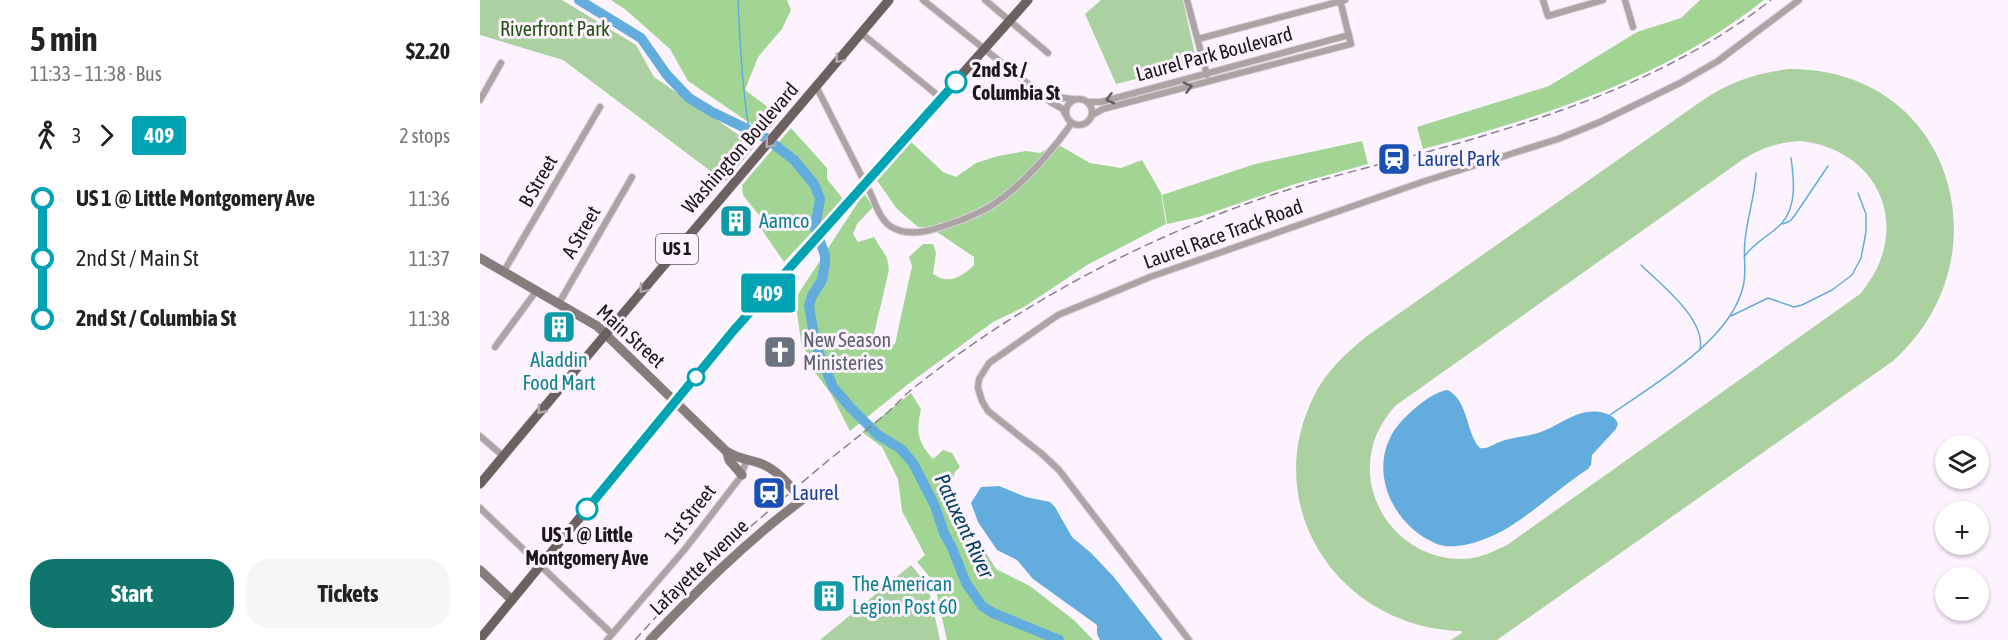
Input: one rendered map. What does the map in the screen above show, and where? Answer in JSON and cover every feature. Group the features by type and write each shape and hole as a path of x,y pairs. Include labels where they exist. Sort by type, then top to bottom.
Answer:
{"main road":[{"name":"Washington Boulevard","path":"480,484 605,333 889,0"},
{"path":"480,639 734,330 1028,0"}],"street":[{"path":"869,190 882,217 897,230 921,233 941,227 991,206 1007,194 1057,144 1072,123 1063,109 923,0"},
{"path":"985,0 1048,53"},
{"path":"1187,0 1209,81"},
{"path":"1198,39 1342,0 1349,35"},
{"path":"1544,0 1548,16 1603,0"},
{"path":"1625,0 1633,27"},
{"name":"Laurel Race Track Road","path":"1189,640 1059,470 988,411 978,388 983,371 989,363 1058,315 1150,277 1422,182 1558,139 1599,122 1680,84 1718,62 1799,0"},
{"path":"861,33 941,98"},
{"name":"Laurel Park Boulevard","path":"1044,96 1082,98 1088,102 1100,102 1349,35 1351,44 1103,109 1083,124 1072,123"},
{"path":"480,100 501,63"},
{"path":"816,87 862,177"},
{"path":"1065,114 1067,105 1073,99"},
{"path":"1088,102 1092,115"},
{"name":"B Street","path":"504,271 600,107"},
{"name":"A Street","path":"559,303 632,177"},
{"name":"Main Street","path":"480,258 589,320 727,452 735,457 762,464 774,471 802,500"},
{"path":"495,347 537,290"},
{"path":"480,436 503,456"},
{"path":"727,452 729,460 742,475"},
{"name":"1st Street","path":"607,640 660,580 742,475 747,460"},
{"name":"Lafayette Avenue","path":"650,640 756,535 802,500"},
{"path":"480,508 612,634"},
{"path":"480,570 512,600"}],"green space":[{"name":"Riverfront Park","path":"480,0 562,0 636,45 654,77 755,146 725,182 563,60 480,35"},
{"path":"611,0 787,0 791,10 782,29 758,57 745,90 780,116 766,134 688,81 670,49 626,10"},
{"path":"1101,0 1183,0 1197,64 1116,84 1085,14"},
{"path":"1700,0 1764,0 1686,52 1601,92 1513,123 1423,149 1417,127 1549,86 1637,32 1681,18"},
{"path":"1789,69 1845,77 1891,100 1924,134 1946,176 1954,223 1948,272 1928,319 1893,361 1497,640 1451,640 1462,633 1461,631 1418,625 1380,609 1347,585 1322,555 1304,520 1296,481 1299,440 1313,398 1330,371 1367,336 1703,100 1733,83","holes":["1801,141 1829,148 1852,160 1870,177 1881,198 1886,221 1885,245 1876,270 1860,294 1507,545 1473,558 1450,558 1428,553 1409,543 1393,528 1381,510 1373,490 1370,468 1377,434 1395,406 1742,160 1770,146 1785,143"]},
{"path":"791,128 827,168 827,179 843,199 784,262 760,227 761,218 743,195 742,185"},
{"path":"909,140 943,172 956,177 976,163 1026,151 1040,153 1057,144 1090,163 1121,168 1142,160 1161,193 1166,224 1087,265 1024,307 993,322 907,385 850,431 831,394 814,371 807,352 802,348 795,299 864,193 873,207 857,224 853,234 858,242 874,237 887,258 889,270 873,338 879,346 887,348 895,344 912,266 909,257 923,244 933,244 936,253 933,274 939,277 955,278 974,265 974,257 931,228 918,227 897,209 876,179"},
{"path":"1362,141 1368,164 1295,184 1199,217 1167,224 1162,195 1255,164"},
{"path":"911,393 921,409 918,430 924,447 933,459 943,450 952,453 960,467 955,472 950,487 965,519 996,569 1030,586 1075,621 1093,640 947,640 934,582 917,562 925,555 902,511 898,479 882,447 862,432"},
{"path":"911,565 928,585 940,640 820,640"}],"water":[{"path":"1448,390 1460,402 1475,442 1480,448 1487,448 1507,439 1538,433 1586,412 1604,413 1614,418 1618,424 1592,455 1588,469 1511,526 1477,542 1459,546 1437,544 1423,537 1399,514 1391,500 1383,470 1390,438 1397,426 1425,400"},
{"path":"999,486 1026,497 1050,502 1072,537 1113,576 1163,640 1100,640 1097,625 1033,579 1017,560 997,550 978,522 971,503 981,487"}],"waterway":[{"name":"Patuxent River","path":"579,0 641,38 667,75 689,98 712,112 766,138 794,160 814,184 820,199 815,228 825,255 825,264 822,280 809,306 816,346 833,387 878,435 901,449 913,463 935,506 966,583 982,606 993,613 1059,640"},
{"path":"738,0 743,81 749,129"},
{"path":"1744,257 1787,216 1793,192 1791,158"},
{"path":"1783,224 1795,215 1828,166"},
{"path":"1610,415 1688,360 1723,326 1735,307 1744,281 1745,241 1756,173"},
{"path":"1731,316 1768,298 1794,307 1802,305 1832,290 1852,275 1861,258 1866,232 1866,214 1858,193"},
{"path":"1641,265 1670,292 1689,314 1700,338 1700,349"}],"railway":[{"path":"635,640 681,591 729,546 887,413 911,390 992,331 1077,280 1167,236 1260,199 1445,147 1574,106 1656,71 1696,50 1771,0"}],"bus line":[{"name":"409","path":"587,509 734,330 956,82"}],"place":[{"name":"2nd St / Columbia St","path":"956,82"},
{"name":"Laurel Park","path":"1394,159"},
{"name":"Aamco","path":"736,221"},
{"name":"Aladdin Food Mart","path":"559,327"},
{"name":"New Season Ministeries","path":"780,352"},
{"name":"Laurel","path":"769,493"},
{"name":"US 1 @ Little Montgomery Ave","path":"587,509"},
{"name":"The American Legion Post 60","path":"829,596"}]}
